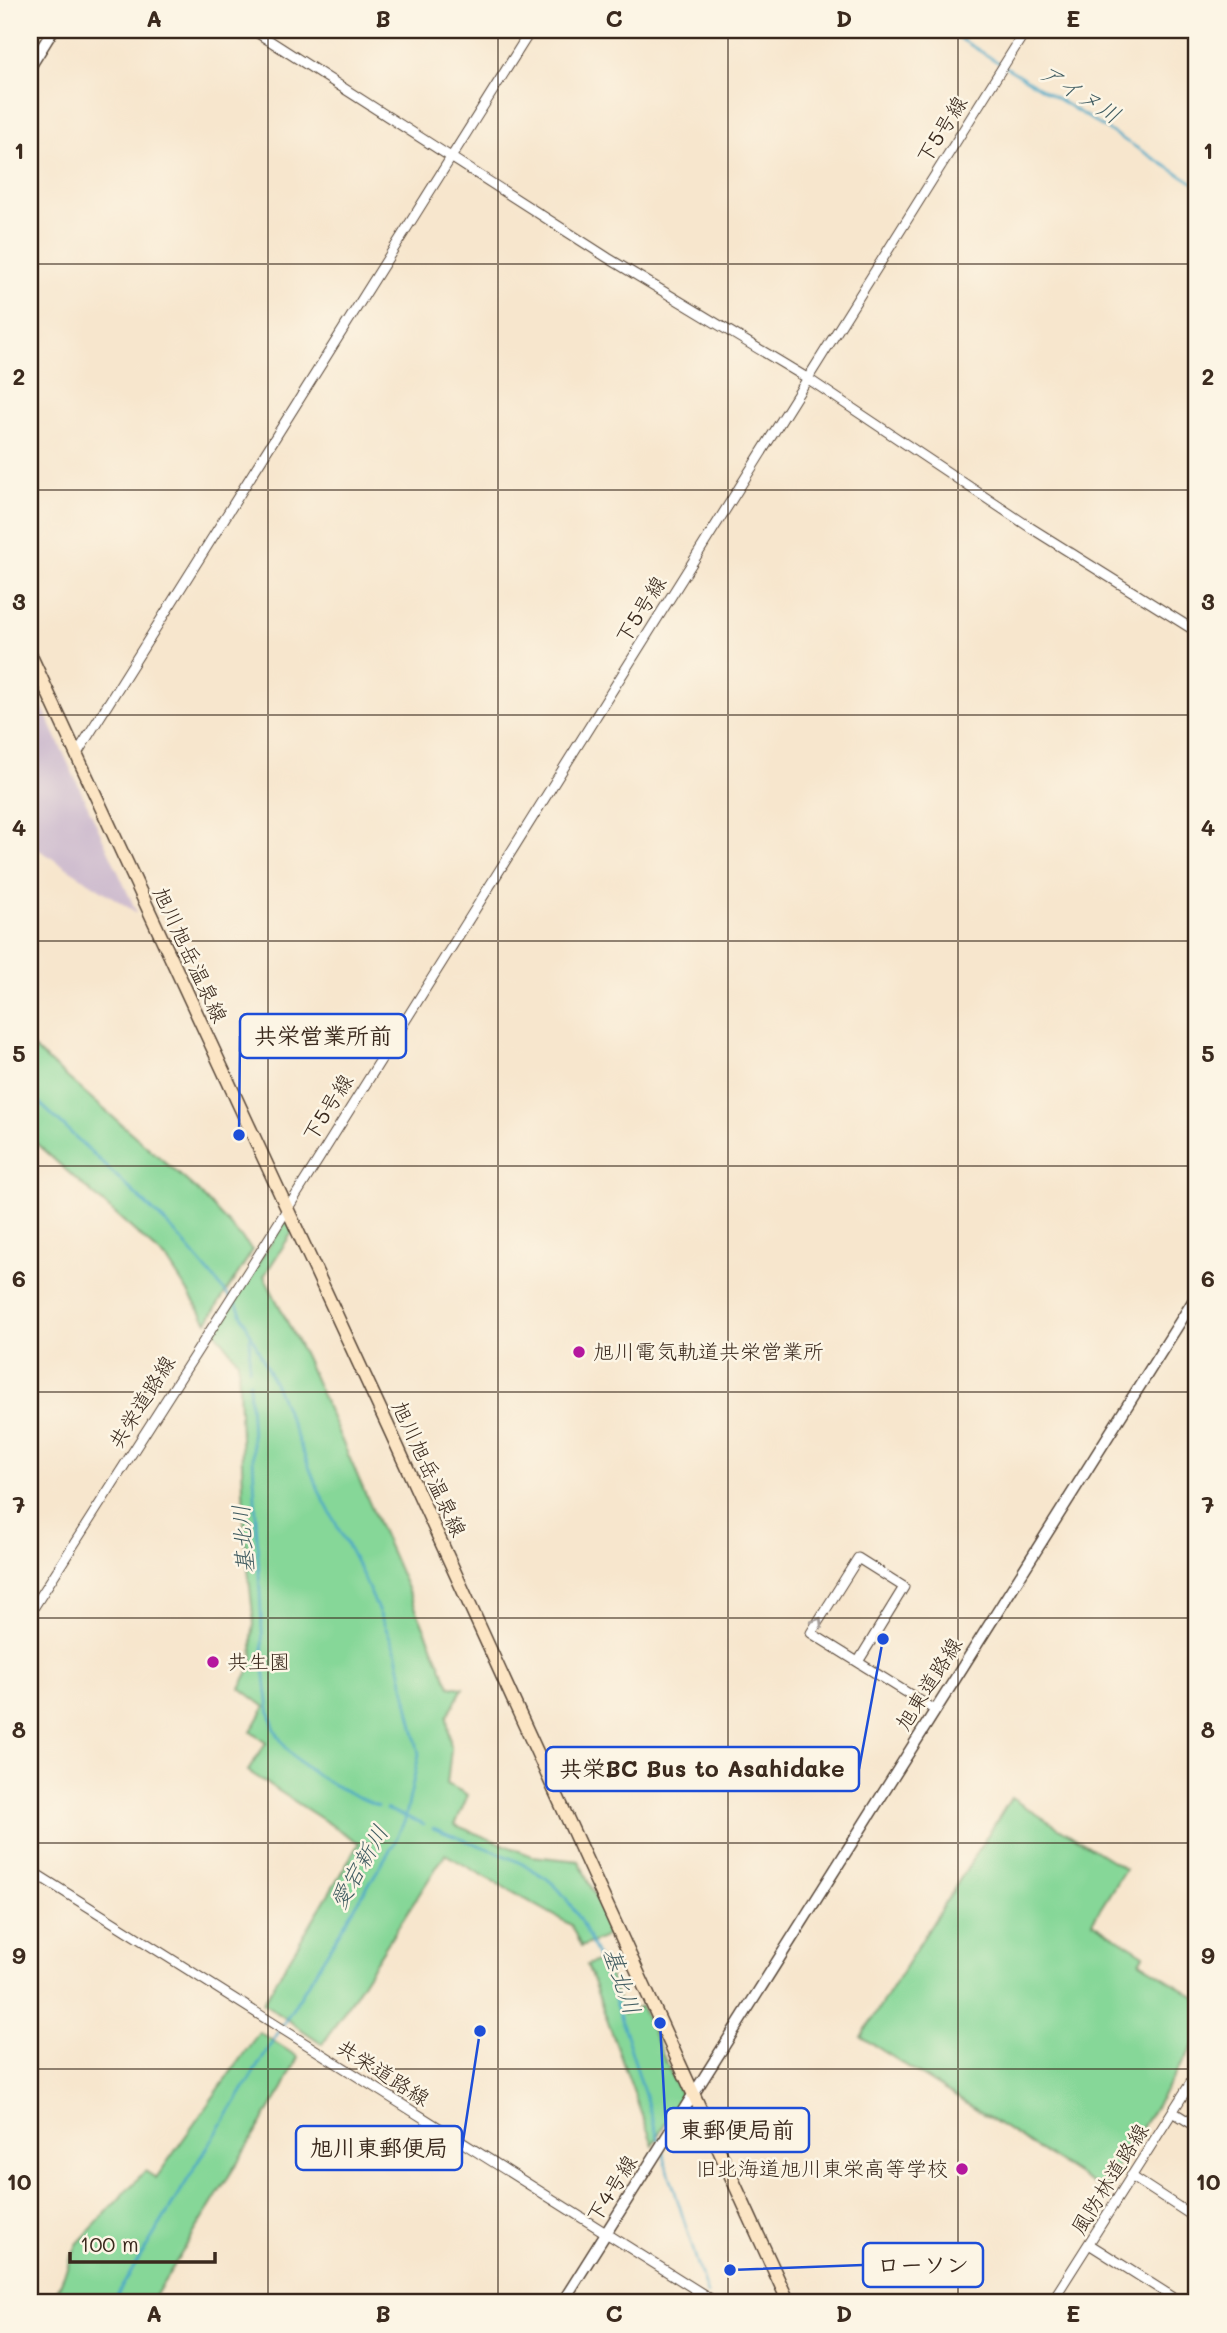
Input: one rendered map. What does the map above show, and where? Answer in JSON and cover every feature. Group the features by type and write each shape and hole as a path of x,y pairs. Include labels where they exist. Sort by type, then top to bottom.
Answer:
{"main road":[{"name":"旭川旭岳温泉線","path":"30,654 789,2303"}],"street":[{"path":"30,67 53,30"},
{"path":"253,30 608,258 807,378 1031,528 1197,632"},
{"path":"76,755 531,30"},
{"name":"下5号線","path":"286,1209 1026,30"},
{"name":"共栄道路線","path":"30,1614 286,1209"},
{"name":"旭東道路線","path":"694,2094 1197,1295"},
{"path":"858,1662 904,1587 858,1558 811,1633 935,1710"},
{"name":"共栄道路線","path":"30,1870 717,2303"},
{"name":"風防林道路線","path":"1051,2303 1197,2073"},
{"name":"下4号線","path":"567,2301 694,2094"},
{"path":"1173,2112 1197,2127"},
{"path":"1131,2176 1197,2218"},
{"path":"1089,2244 1182,2303"}],"shaded area":[{"path":"30,680 35,691 137,913 30,844"}],"green space":[{"path":"30,1045 197,1190 253,1250 207,1322 168,1261 30,1138"},
{"path":"286,1219 293,1231 264,1276 305,1357 450,1686 463,1688 447,1717 451,1749 447,1784 468,1795 455,1825 532,1856 579,1861 611,1931 603,1938 581,1947 571,1925 445,1854 323,2044 263,2003 359,1843 248,1771 266,1743 251,1732 265,1707 240,1688 253,1664 254,1624 245,1540 238,1361 215,1331"},
{"path":"1011,1798 1125,1869 1092,1922 1144,1955 1140,1962 1197,1998 1197,2040 1103,2190 861,2037"},
{"path":"604,1958 624,2014 641,2006 681,2096 653,2145 587,1965"},
{"path":"259,2032 298,2057 283,2088 151,2303 52,2303 77,2244 145,2171 156,2178"}],"waterway":[{"name":"アイヌ川","path":"946,30 1197,185"},
{"name":"愛宕新川","path":"30,1094 172,1229 238,1307 277,1389 319,1491 364,1578 397,1654 419,1754 405,1820 393,1845 282,2026"},
{"name":"基北川","path":"249,1369 250,1338"},
{"name":"基北川","path":"249,1382 264,1668 271,1718 285,1746 307,1768 335,1786 378,1806"},
{"name":"愛宕新川","path":"386,1809 424,1824"},
{"name":"基北川","path":"433,1828 520,1863 546,1878 565,1896 599,1959 659,2140"},
{"name":"愛宕新川","path":"112,2303 279,2031"},
{"name":"基北川","path":"662,2150 707,2294"}],"place":[{"name":"共栄営業所前","path":"239,1135"},
{"name":"旭川電気軌道共栄営業所","path":"579,1352"},
{"name":"共栄BC Bus to Asahidake","path":"883,1639"},
{"name":"共生園","path":"213,1662"},
{"name":"東郵便局前","path":"660,2023"},
{"name":"旭川東郵便局","path":"480,2031"},
{"name":"旧北海道旭川東栄高等学校","path":"962,2169"},
{"name":"ローソン","path":"730,2270"}]}
